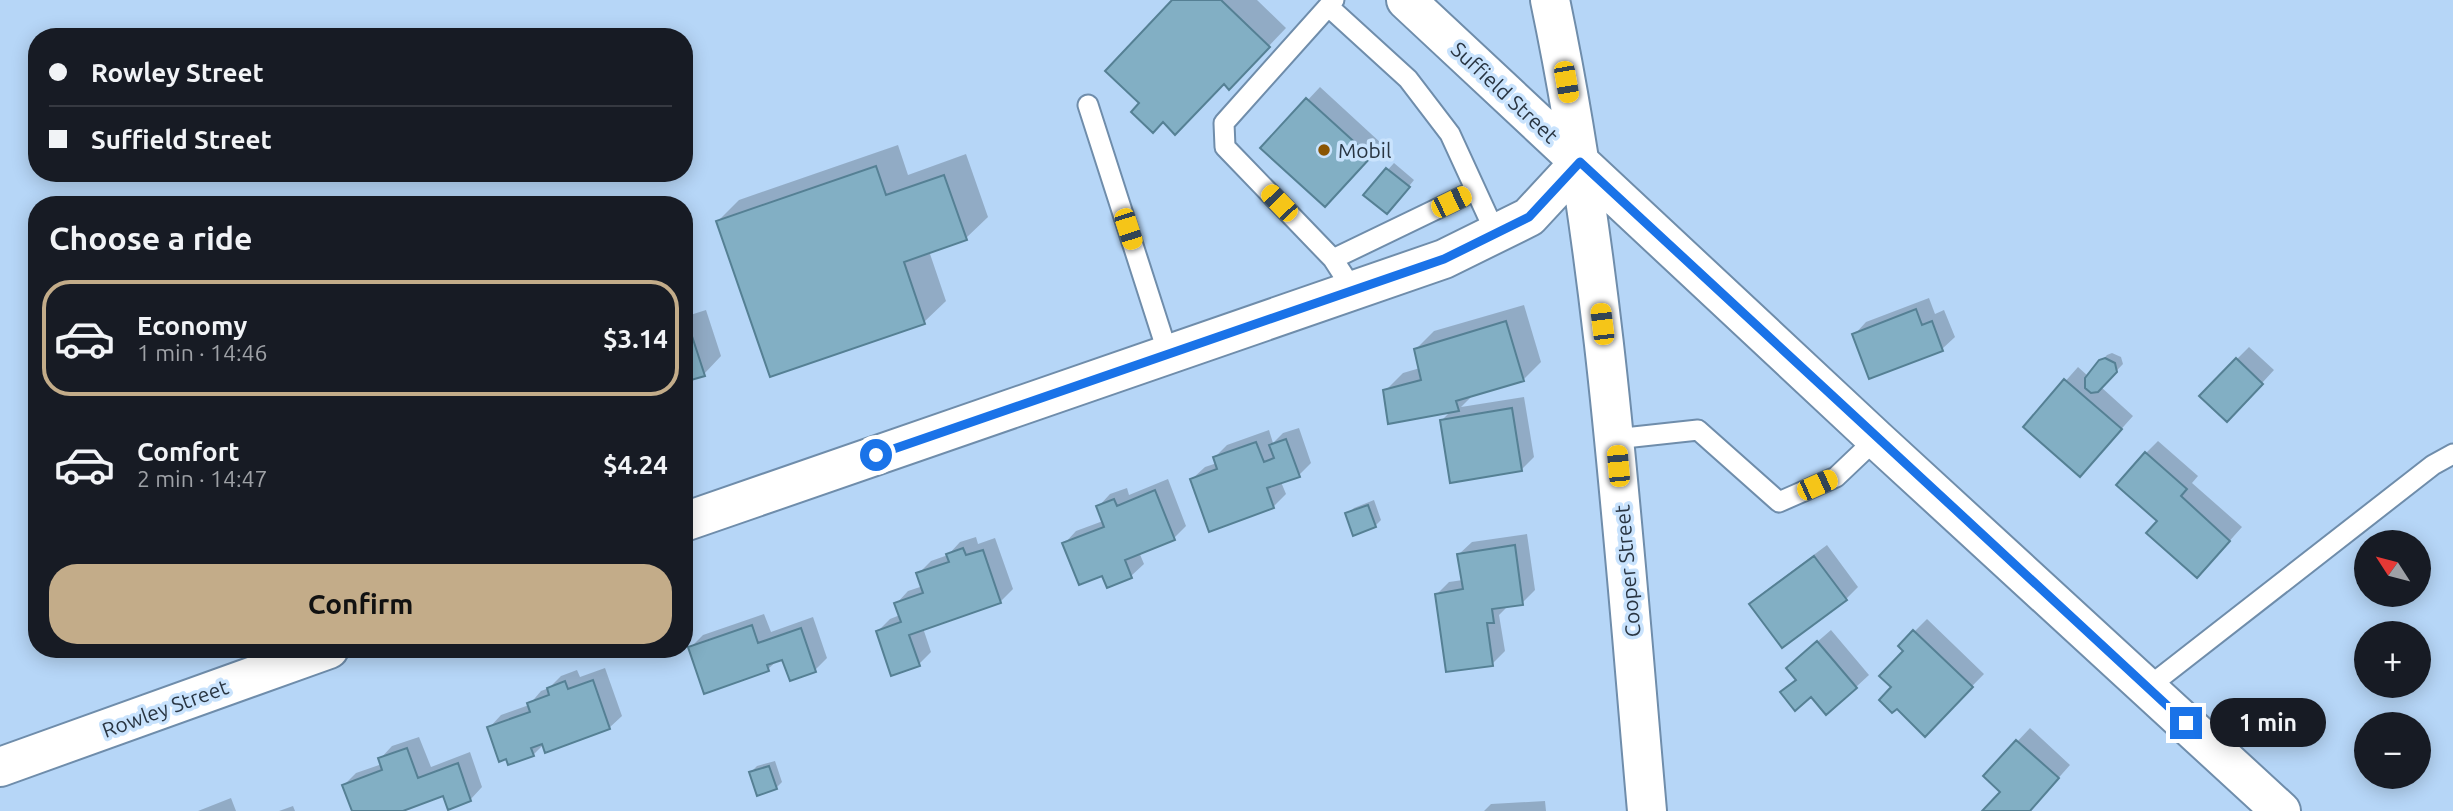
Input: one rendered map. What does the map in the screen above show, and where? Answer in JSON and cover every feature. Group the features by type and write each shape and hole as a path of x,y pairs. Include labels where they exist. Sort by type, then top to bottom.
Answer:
{"street":[{"name":"Suffield Street","path":"1406,0 1876,439 2281,811"},
{"name":"Cooper Street","path":"1550,0 1580,162 1598,284 1615,439 1647,811"},
{"path":"693,519 1444,259 1529,217 1580,162"},
{"name":"Rowley Street","path":"0,767 304,658"}],"lane":[{"path":"1353,290 1333,259 1225,147 1224,123 1331,4 1408,79 1450,134 1495,232"},
{"path":"1088,105 1168,354"},
{"path":"1333,259 1474,191"},
{"path":"1615,439 1698,430 1779,502 1836,477 1876,439"},
{"path":"2147,688 2433,465 2453,454"}],"building":[{"path":"1172,0 1221,0 1270,47 1229,90 1224,84 1175,135 1163,122 1153,133 1131,112 1139,103 1105,71"},
{"path":"1306,98 1371,157 1325,207 1260,148"},
{"path":"876,166 886,195 944,175 967,240 904,262 925,324 770,377 716,221"},
{"path":"1386,168 1410,187 1387,214 1363,195"},
{"path":"1916,309 1922,325 1932,321 1943,351 1869,379 1852,334"},
{"path":"1506,321 1524,381 1456,401 1459,411 1388,424 1383,390 1421,380 1414,349"},
{"path":"693,339 705,376 693,379"},
{"path":"2105,358 2115,363 2117,372 2098,392 2091,393 2085,388 2085,378 2099,360"},
{"path":"2236,358 2263,384 2227,422 2199,396"},
{"path":"2064,379 2122,429 2080,477 2023,427"},
{"path":"1512,408 1522,471 1450,483 1440,420"},
{"path":"1286,439 1300,477 1267,488 1274,508 1209,532 1190,479 1217,469 1213,457 1256,442 1264,462 1274,458 1269,445"},
{"path":"2145,452 2187,489 2181,496 2230,541 2197,578 2146,533 2157,521 2116,485"},
{"path":"1155,490 1175,540 1125,560 1132,578 1107,588 1102,576 1079,585 1062,543 1104,527 1096,506 1114,499 1117,506"},
{"path":"1368,505 1376,527 1353,536 1345,513"},
{"path":"1515,545 1523,605 1492,609 1494,623 1487,623 1493,666 1446,672 1435,594 1463,589 1457,554"},
{"path":"963,548 966,555 983,550 1001,603 909,635 920,666 891,676 876,631 901,622 894,603 923,593 916,573 949,562 946,554"},
{"path":"1814,556 1847,600 1782,648 1749,604"},
{"path":"752,625 758,643 801,628 816,672 790,681 782,660 767,665 769,671 704,694 692,658 693,645"},
{"path":"1913,630 1973,687 1925,737 1897,709 1892,713 1879,700 1891,687 1879,676 1903,651 1898,646"},
{"path":"1817,641 1857,688 1826,715 1811,697 1795,711 1780,692 1796,680 1786,668"},
{"path":"593,680 610,729 545,753 542,744 531,748 534,756 508,765 506,759 499,762 487,727 530,712 527,703 549,695 547,688 565,681 568,689"},
{"path":"2016,740 2059,778 2030,811 1982,811 2000,792 1983,776"},
{"path":"407,748 418,778 458,763 471,801 448,810 443,796 403,811 352,811 342,785 382,770 378,758"},
{"path":"769,766 777,789 757,796 749,772"}],"place":[{"name":"Mobil","path":"1324,150"}],"route":[{"path":"876,455 1444,259 1529,217 1580,162 1876,439 2186,723"}]}
